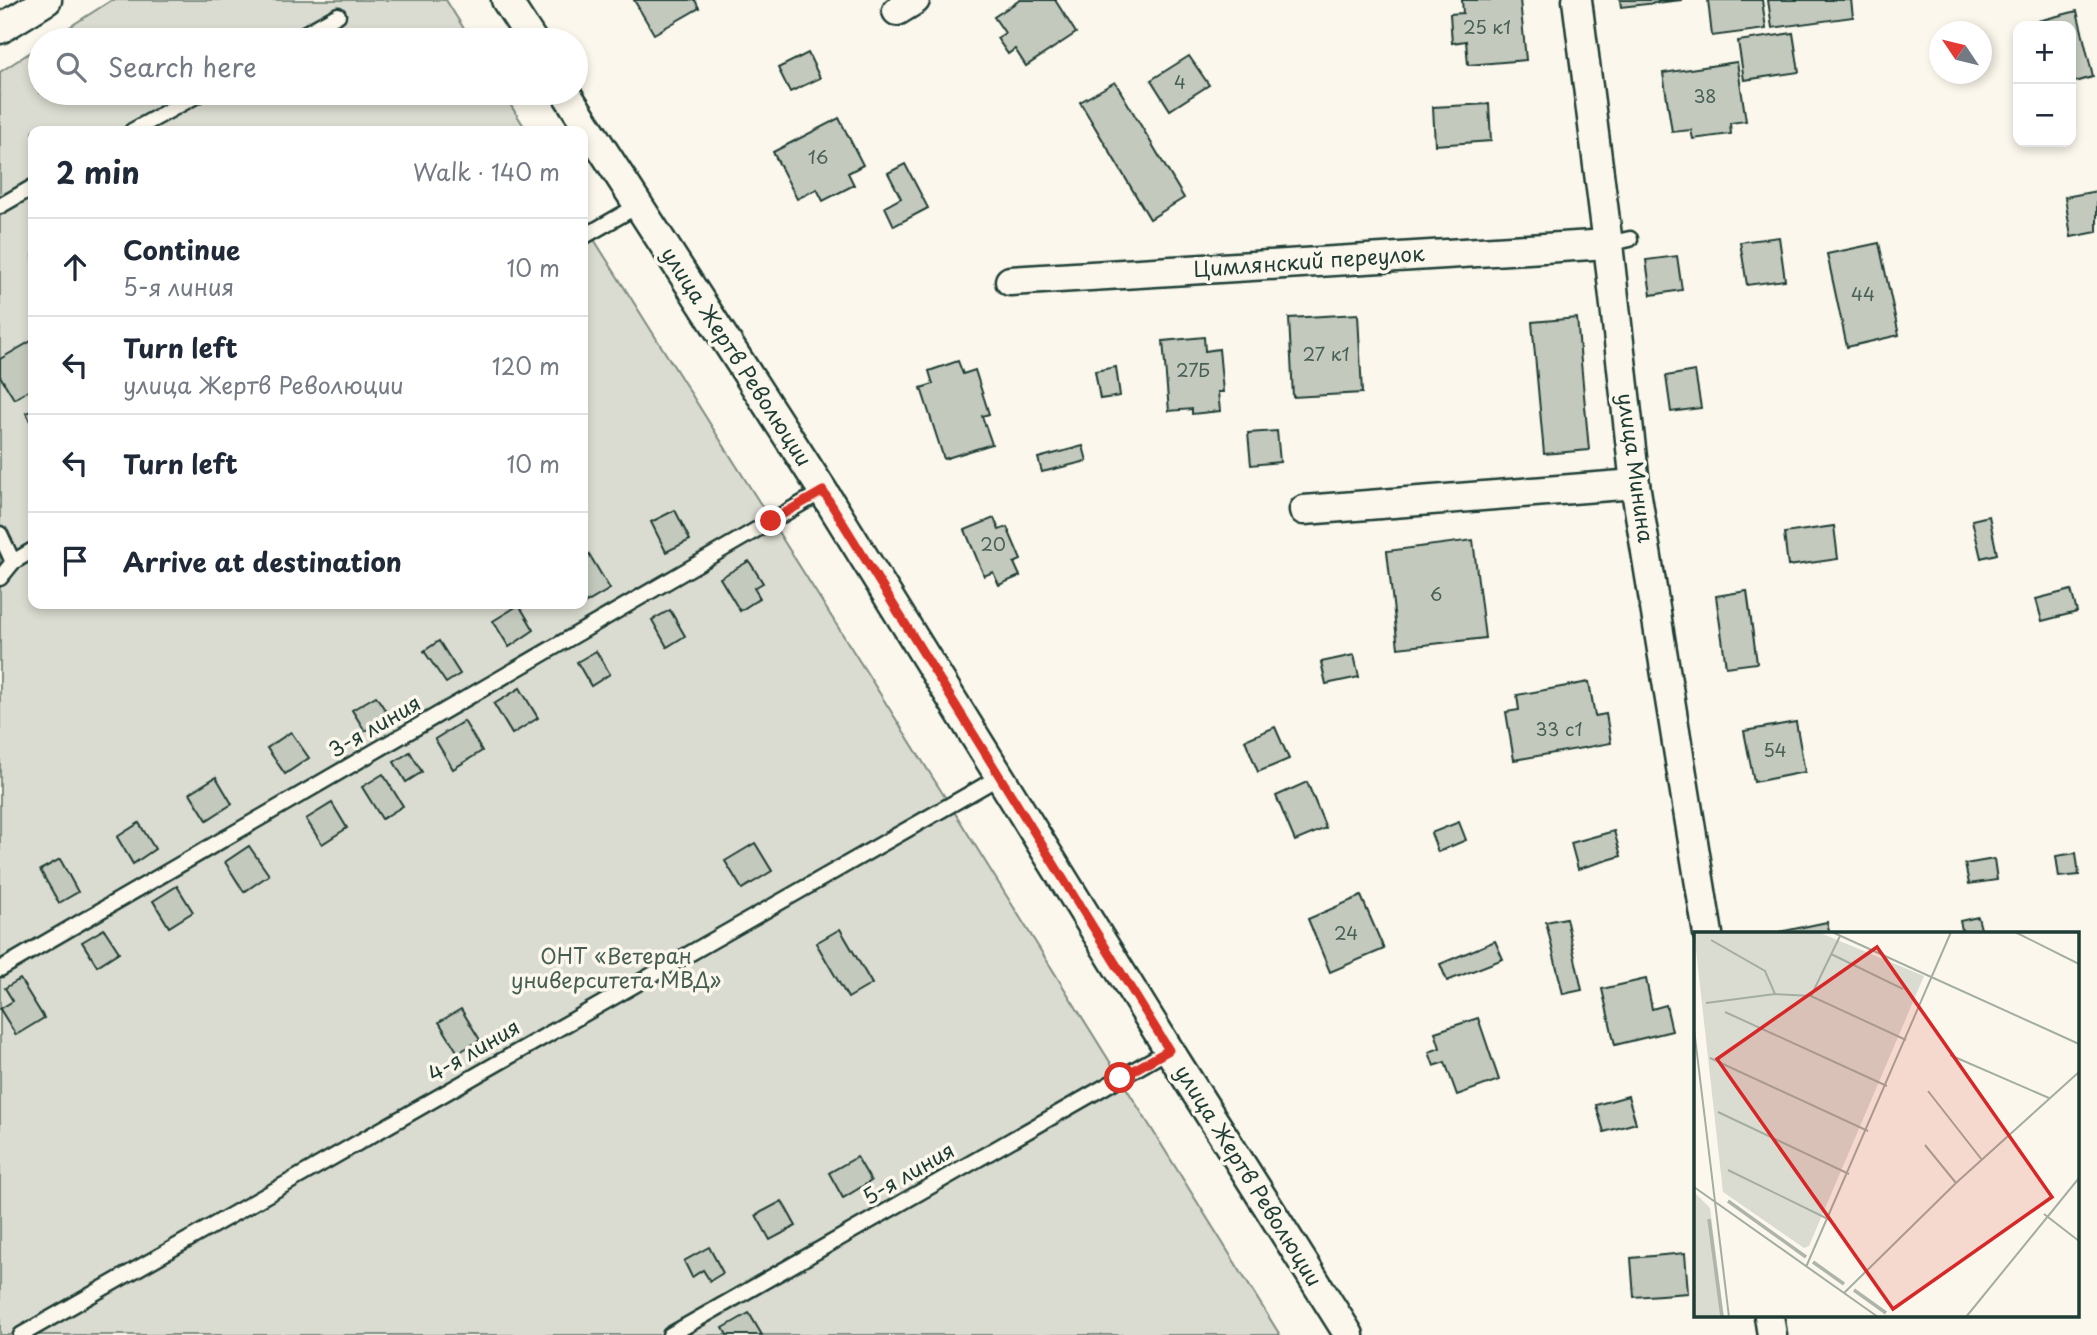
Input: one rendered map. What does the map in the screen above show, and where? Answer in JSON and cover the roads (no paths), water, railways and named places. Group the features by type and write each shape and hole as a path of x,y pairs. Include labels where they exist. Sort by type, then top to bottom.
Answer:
{"street":[{"path":"0,29 47,0"},
{"path":"506,0 524,28"},
{"name":"улица Минина","path":"1577,0 1619,241 1635,484 1708,932"},
{"name":"улица Жертв Революции","path":"574,105 588,126"},
{"name":"улица Жертв Революции","path":"588,127 823,491 1349,1335"},
{"name":"Цимлянский переулок","path":"1010,281 1619,241"},
{"path":"1304,510 1635,484"}],"lane":[{"path":"315,28 338,15"},
{"path":"141,126 179,105"},
{"path":"0,206 28,190"},
{"path":"588,234 639,205"},
{"name":"3-я линия","path":"0,969 823,491"},
{"path":"0,534 13,562"},
{"path":"0,578 13,562 28,554"},
{"name":"4-я линия","path":"21,1335 1001,776"},
{"name":"5-я линия","path":"670,1335 1169,1050"}],"park label":[{"name":"ОНТ «Ветеран университета МВД»","path":"616,969"}]}
